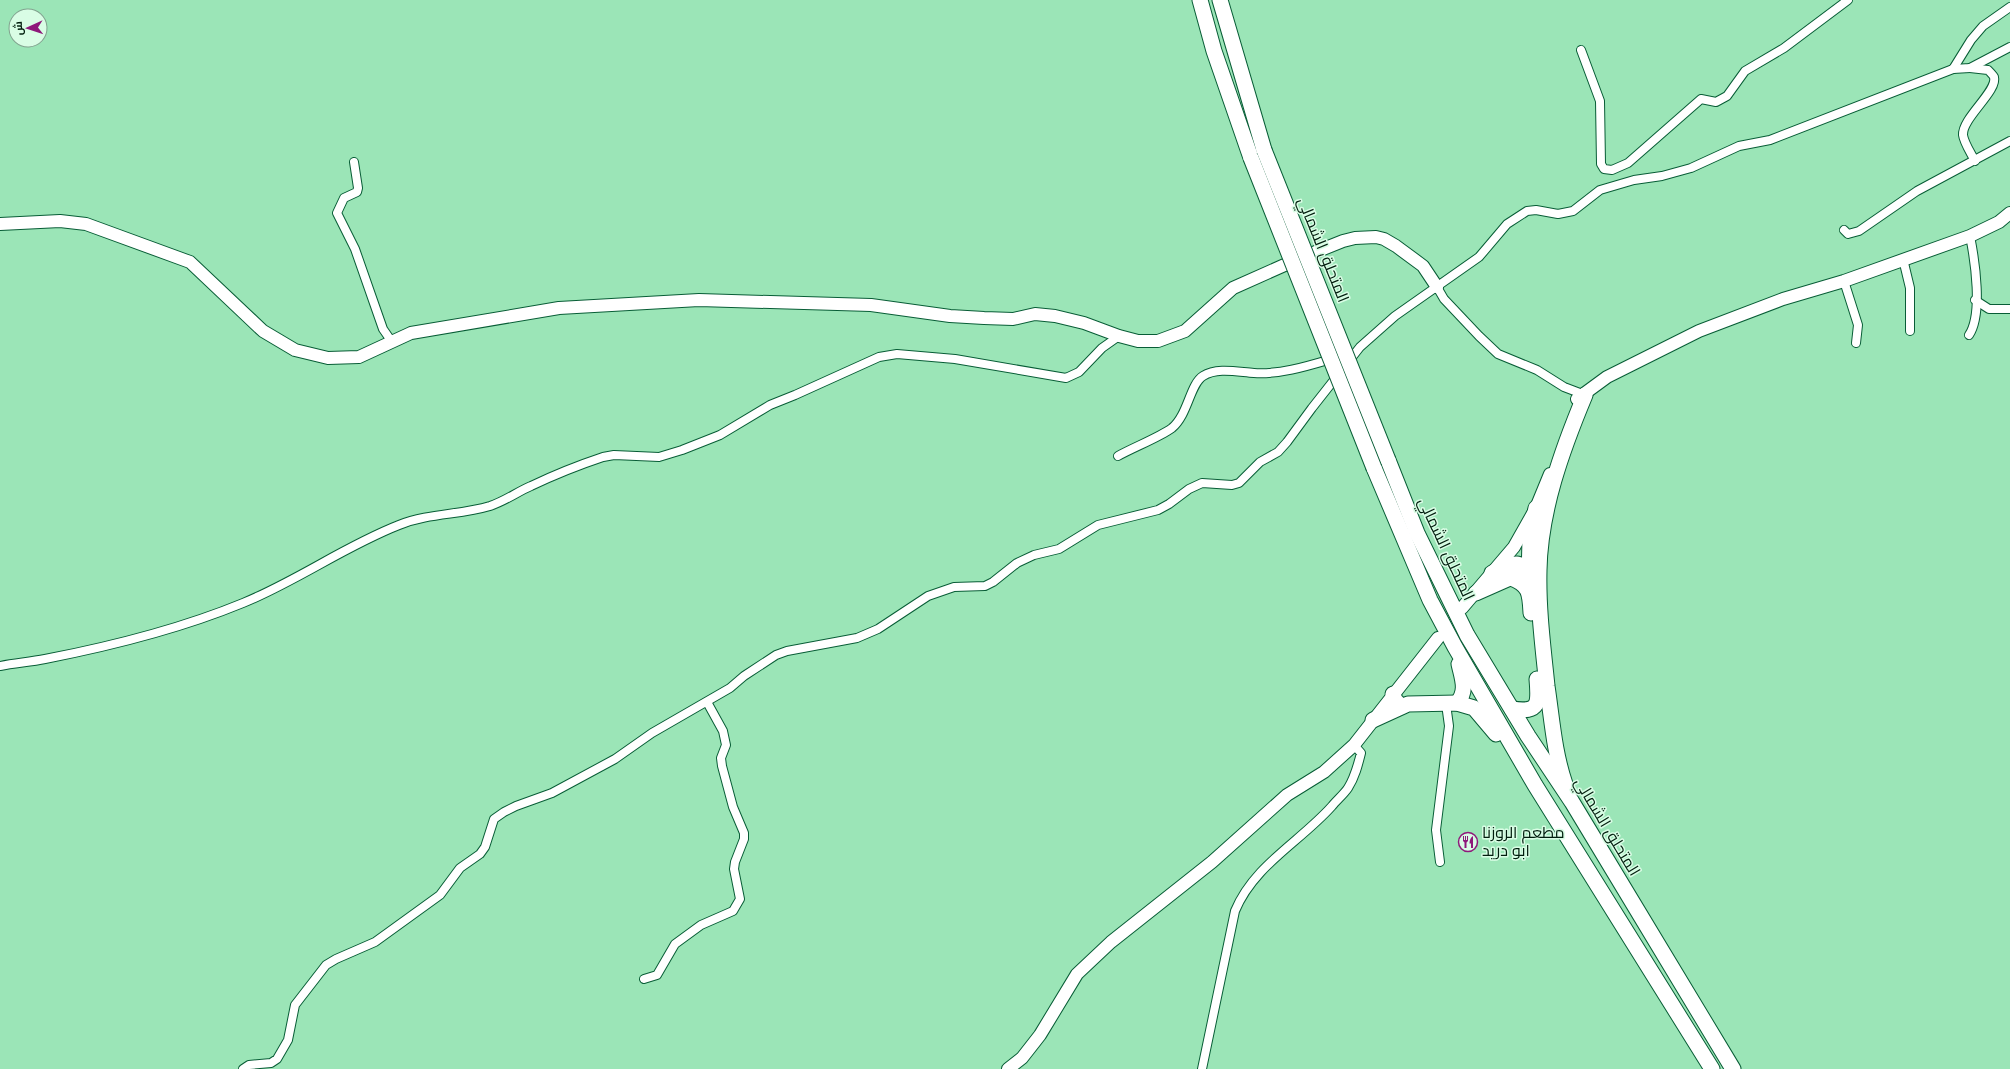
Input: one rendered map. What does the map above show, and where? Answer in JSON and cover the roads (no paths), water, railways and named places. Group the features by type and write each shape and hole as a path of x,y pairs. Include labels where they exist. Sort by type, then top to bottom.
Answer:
{"highway":[{"name":"المتحلق الشمالي","path":"1200,0 1214,51 1388,460 1417,533 1445,592 1467,635 1528,736 1572,802 1732,1069"},
{"name":"المتحلق الشمالي","path":"1220,0 1258,154 1374,468 1430,600 1457,651 1535,785 1712,1069"},
{"path":"1512,709 1527,711 1536,706 1539,699 1530,597 1545,517 1564,452 1585,395"},
{"path":"1536,508 1530,539 1536,565 1542,635 1554,739 1560,768 1572,802"},
{"path":"1492,573 1508,565 1536,565"},
{"path":"1476,593 1511,578 1536,565"},
{"path":"1511,578 1522,582 1530,597"},
{"path":"1452,703 1462,697 1464,687 1457,651"},
{"path":"1373,720 1397,700 1417,703 1452,703 1474,708 1482,716 1535,785"}],"street":[{"path":"1581,50 1600,101 1602,164 1604,169 1612,170 1628,163 1701,99 1716,102 1727,96 1745,71 1784,48 1848,0"},
{"path":"1953,69 1971,40 1983,26 2010,7"},
{"path":"1970,68 2010,47"},
{"path":"243,1069 249,1065 270,1063 277,1059 288,1040 295,1005 326,965 336,959 376,942 440,895 460,868 480,854 485,846 494,819 516,806 569,785 627,752 652,733 730,688 744,676 776,655 787,651 857,638 878,629 911,606 942,590 954,587 985,586 993,582 1017,564 1034,556 1059,549 1098,525 1158,510 1169,504 1189,489 1202,483 1232,485 1239,483 1260,462 1278,452 1287,442 1356,352 1395,316 1479,257 1507,224 1527,211 1536,210 1558,214 1573,211 1600,190 1634,180 1662,176 1691,168 1739,146 1770,140 1953,69 1970,68 1988,70 1994,77 1994,82 1988,93 1964,127 1963,135 1975,161"},
{"path":"1844,230 1848,234 1859,231 1905,198 2010,141"},
{"path":"354,162 358,188 357,192 344,198 337,213 356,249 382,328 392,342"},
{"path":"1462,608 1514,547 1536,508 1553,466 1575,400 1585,395 1595,384 1699,331 1783,299 1844,281 1970,236 1999,222 2010,212"},
{"path":"0,224 60,221 86,224 190,262 263,331 295,350 328,358 359,357 411,333 559,308 699,300 871,305 950,316 984,318 1014,319 1035,314 1055,316 1084,323 1119,336 1138,341 1158,341 1173,337 1195,323 1234,288 1304,256 1343,241 1355,238 1376,238 1384,239 1396,246 1423,266 1444,299 1478,336 1498,354 1537,370 1564,387 1585,395"},
{"path":"1969,335 1974,326 1976,270 1970,236"},
{"path":"1903,259 1910,288 1910,331"},
{"path":"1844,281 1858,325 1856,343"},
{"path":"1975,300 1989,309 2010,309"},
{"path":"0,666 43,659 128,640 169,629 229,608 277,587 355,545 400,524 429,516 472,510 493,505 532,485 603,457 614,455 659,457 682,450 720,435 770,405 796,396 880,357 897,354 955,359 1066,378 1079,372 1102,348 1119,336"},
{"path":"1118,456 1172,428 1185,412 1195,386 1201,376 1210,373 1228,371 1256,373 1278,372 1356,352"},
{"path":"1397,700 1438,638"},
{"path":"644,979 657,975 675,944 701,925 733,911 740,899 734,869 735,862 744,839 744,833 733,807 722,766 721,758 726,745 723,732 707,702"},
{"path":"1440,862 1436,830 1452,703"},
{"path":"1008,1069 1022,1058 1040,1035 1077,974 1111,942 1212,862 1287,795 1324,772 1354,745 1373,720"},
{"path":"1202,1069 1235,911 1242,896 1254,878 1323,817 1348,788 1356,772 1361,753 1354,745"}],"place":[{"name":"مطعم الروزنا ابو دريد","path":"1468,842"}]}
